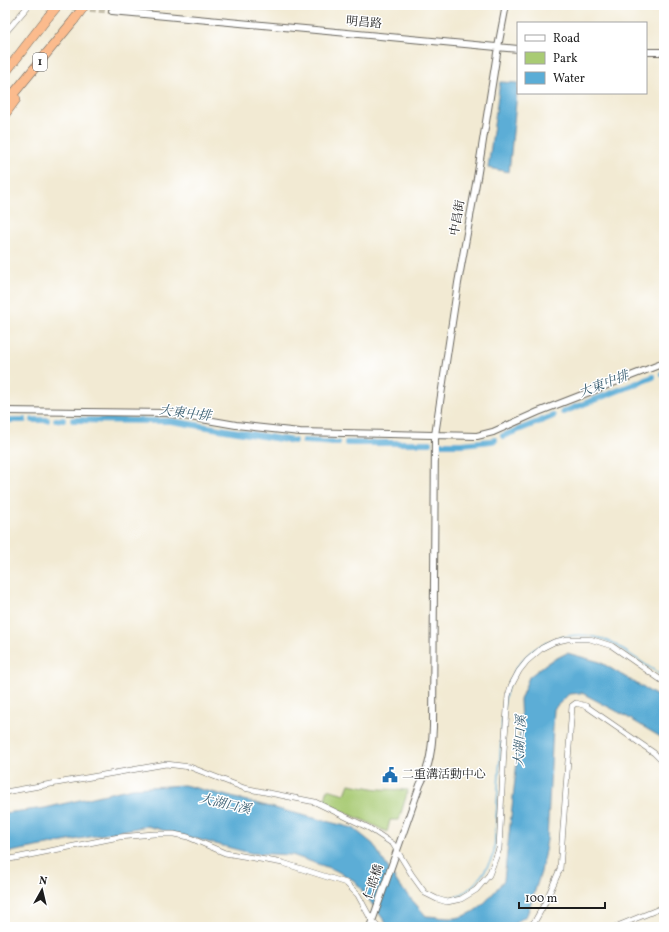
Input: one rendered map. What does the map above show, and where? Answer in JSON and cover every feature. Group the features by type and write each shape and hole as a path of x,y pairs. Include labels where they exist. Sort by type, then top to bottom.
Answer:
{"highway":[{"name":"1","path":"5,73 58,5"},
{"name":"1","path":"5,104 85,5"},
{"path":"5,114 56,47 71,23"},
{"path":"5,65 42,25"}],"street":[{"path":"5,33 29,5"},
{"name":"中昌街","path":"397,851 427,769 431,753 433,720 435,435 458,283 506,5"},
{"name":"明昌路","path":"112,11 517,49"},
{"path":"647,52 664,52"},
{"path":"5,412 167,412 236,425 300,432 477,436 493,432 538,412 664,363"},
{"path":"5,792 166,764 190,767 244,788 315,802 369,828 392,844 425,892 437,899 447,902 461,899 476,890 489,875 499,849 508,696 511,686 527,661 542,648 554,642 567,639 590,639 612,646 664,682"},
{"path":"529,927 545,903 560,869 572,706 576,703 586,706 654,753 664,763"},
{"path":"5,860 119,837 174,834 188,837 225,854 283,863 346,883 358,895 371,924 378,927"},
{"name":"仁皓橋","path":"371,924 397,851"},
{"path":"615,927 664,907"}],"green space":[{"path":"349,784 378,789 408,790 399,820 390,820 387,832 325,804 327,789 345,794"}],"water":[{"path":"500,82 517,83 509,172 488,168"},
{"name":"大湖口溪","path":"567,653 600,662 664,700 664,739 622,714 582,693 569,694 554,709 547,840 541,872 527,915 510,927 389,927 355,881 335,870 292,855 250,853 147,826 5,853 5,813 45,808 132,788 184,785 353,828 373,844 399,885 426,916 455,918 463,916 477,909 483,904 504,880 521,725 520,700 529,677 547,663"}],"waterway":[{"name":"大東中排","path":"563,412 653,377"},
{"name":"大東中排","path":"503,436 553,416"},
{"name":"大東中排","path":"5,420 24,420"},
{"name":"大東中排","path":"33,420 47,420"},
{"name":"大東中排","path":"56,420 63,420"},
{"name":"大東中排","path":"73,420 171,421 294,441"},
{"name":"大東中排","path":"440,444 463,444 495,440"},
{"name":"大東中排","path":"304,441 338,443"},
{"name":"大東中排","path":"347,443 430,443"},
{"path":"448,898 456,897 470,888 482,875 494,853 503,709 510,680 518,666 528,655 540,646 568,636 598,638 613,643 664,677"}],"tunnel":[{"path":"54,6 112,11"}],"place":[{"name":"二重溝活動中心","path":"390,775"}]}
